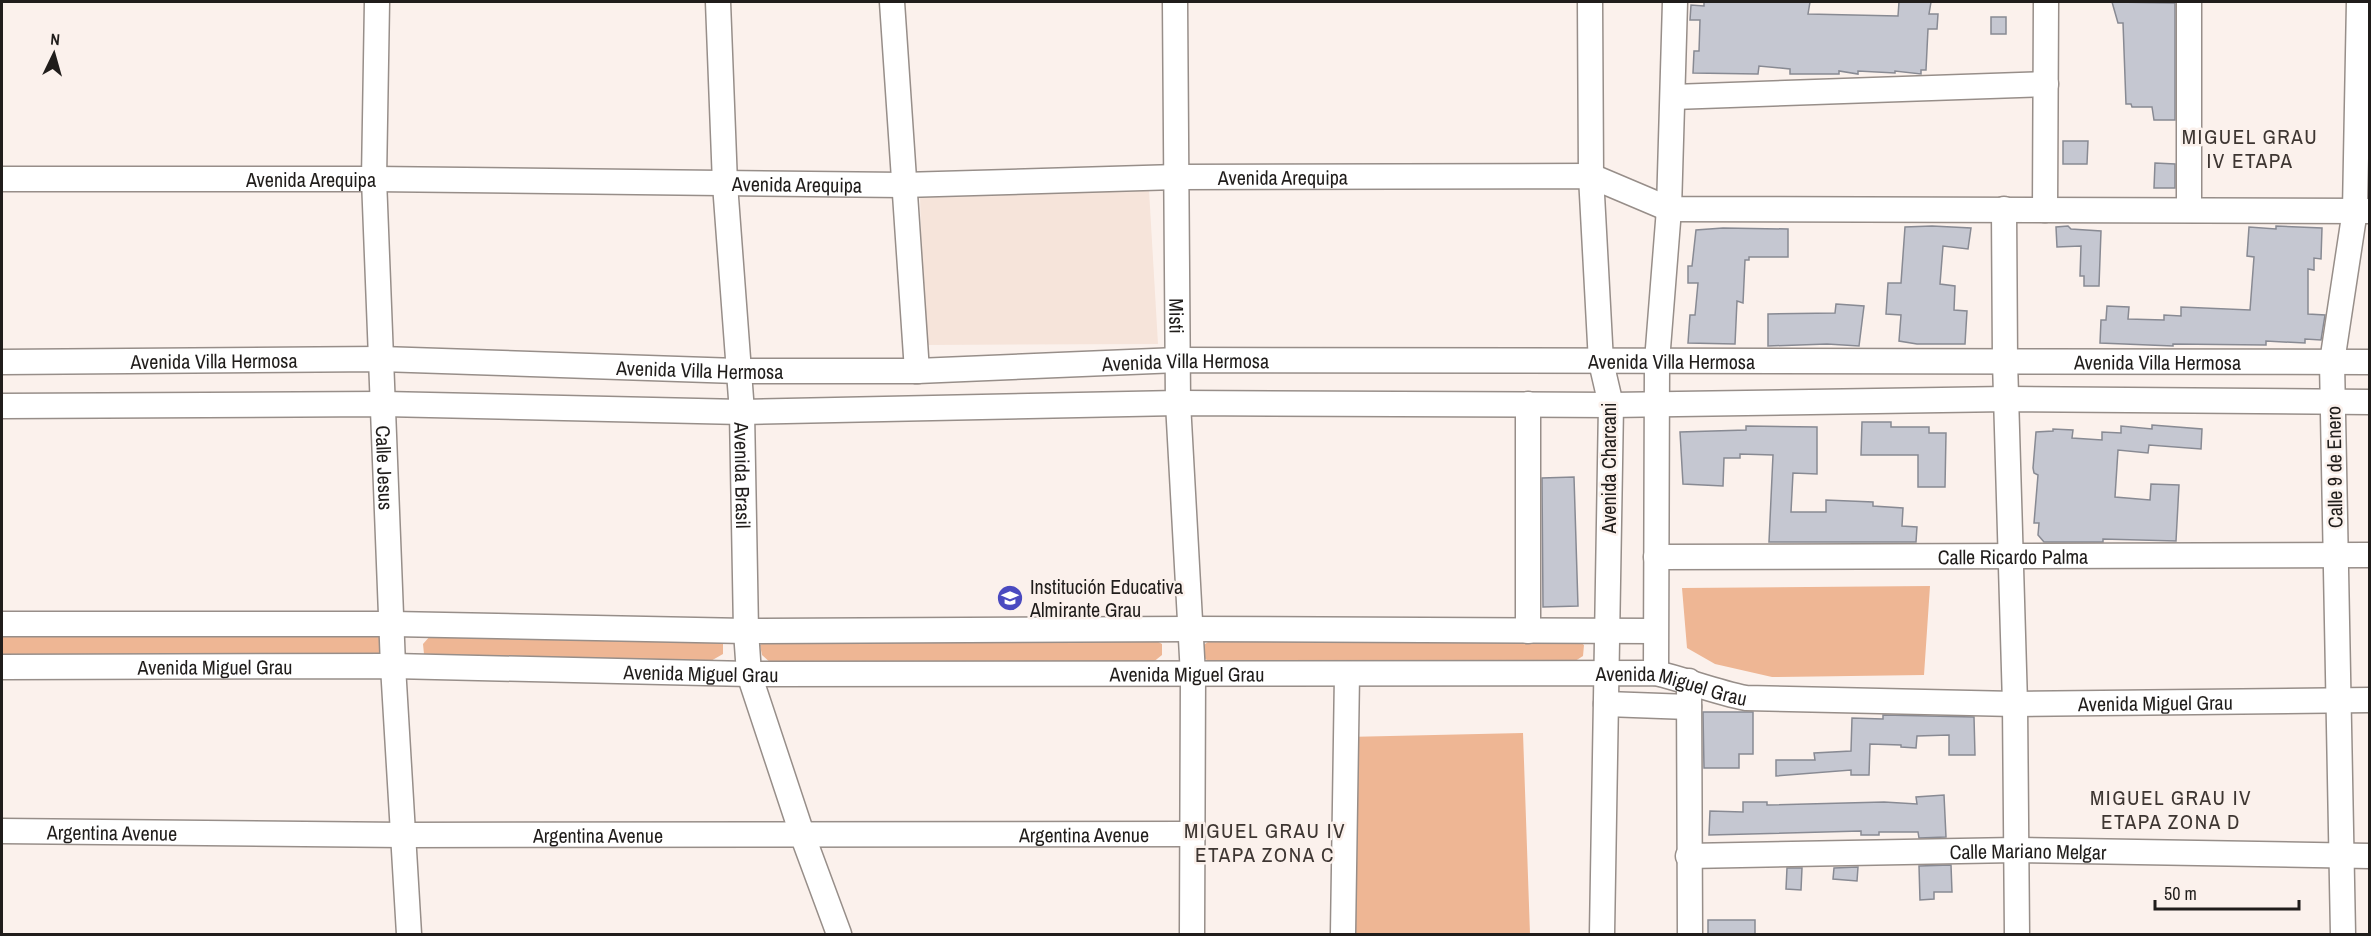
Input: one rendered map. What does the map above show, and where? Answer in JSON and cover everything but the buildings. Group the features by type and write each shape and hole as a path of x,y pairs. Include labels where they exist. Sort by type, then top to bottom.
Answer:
{"street":[{"name":"Calle Jesus","path":"377,2 374,179 393,666 405,835 409,934"},
{"name":"Avenida Brasil","path":"718,2 725,184 737,371 742,412 746,631 749,674 838,934"},
{"path":"892,2 917,371"},
{"name":"Misti","path":"1175,2 1178,403 1192,675 1192,934"},
{"name":"Avenida Charcani","path":"1590,2 1591,176 1602,362 1611,405 1602,934"},
{"path":"1656,673 1654,632 1658,361 1669,209 1675,2"},
{"path":"2045,210 2046,2"},
{"path":"2189,2 2189,210"},
{"name":"Calle 9 de Enero","path":"2343,934 2332,362 2362,210 2359,2"},
{"path":"1673,97 2046,84"},
{"name":"Avenida Arequipa","path":"2,180 374,179 903,185 1177,177 1591,176"},
{"path":"1591,176 1669,209 2362,210"},
{"path":"2004,209 2005,361 2015,704 2017,934"},
{"name":"Avenida Villa Hermosa","path":"2,362 381,359 737,371 917,371 1178,360 2370,362"},
{"name":"Avenida Villa Hermosa","path":"2,406 384,404 742,412 1178,403 1611,405 2007,399 2370,402"},
{"path":"1528,404 1528,631"},
{"name":"Calle Ricardo Palma","path":"1656,557 2370,555"},
{"path":"2,624 393,624 746,631 1191,629 1654,632"},
{"name":"Avenida Miguel Grau","path":"2,667 393,666 749,674 1656,673 1689,681 1716,692 1746,698 2015,704 2370,700"},
{"path":"1343,934 1347,674"},
{"path":"1689,681 1690,934"},
{"path":"1606,704 1689,707"},
{"name":"Argentina Avenue","path":"2,831 405,835 1193,834"},
{"name":"Calle Mariano Melgar","path":"1688,856 2016,850 2370,856"}],"shaded area":[{"path":"1149,190 1158,344 924,345 920,196"},
{"path":"1930,586 1924,675 1772,677 1715,664 1687,648 1682,588"},
{"path":"376,632 384,638 383,653 375,659 2,660 2,633"},
{"path":"431,635 710,635 723,643 723,654 709,662 435,661 424,654 423,644"},
{"path":"771,638 1153,639 1162,644 1162,655 1152,663 772,664 762,655 760,645"},
{"path":"1214,638 1574,638 1584,645 1583,656 1572,663 1212,664 1203,657 1202,646"},
{"path":"1523,733 1530,934 1344,934 1346,737"}],"place":[{"name":"Institución Educativa Almirante Grau","path":"1010,598"}],"district":[{"name":"MIGUEL GRAU IV ETAPA","path":"2250,148"},
{"name":"MIGUEL GRAU IV ETAPA ZONA D","path":"2171,809"},
{"name":"MIGUEL GRAU IV ETAPA ZONA C","path":"1265,842"}]}
